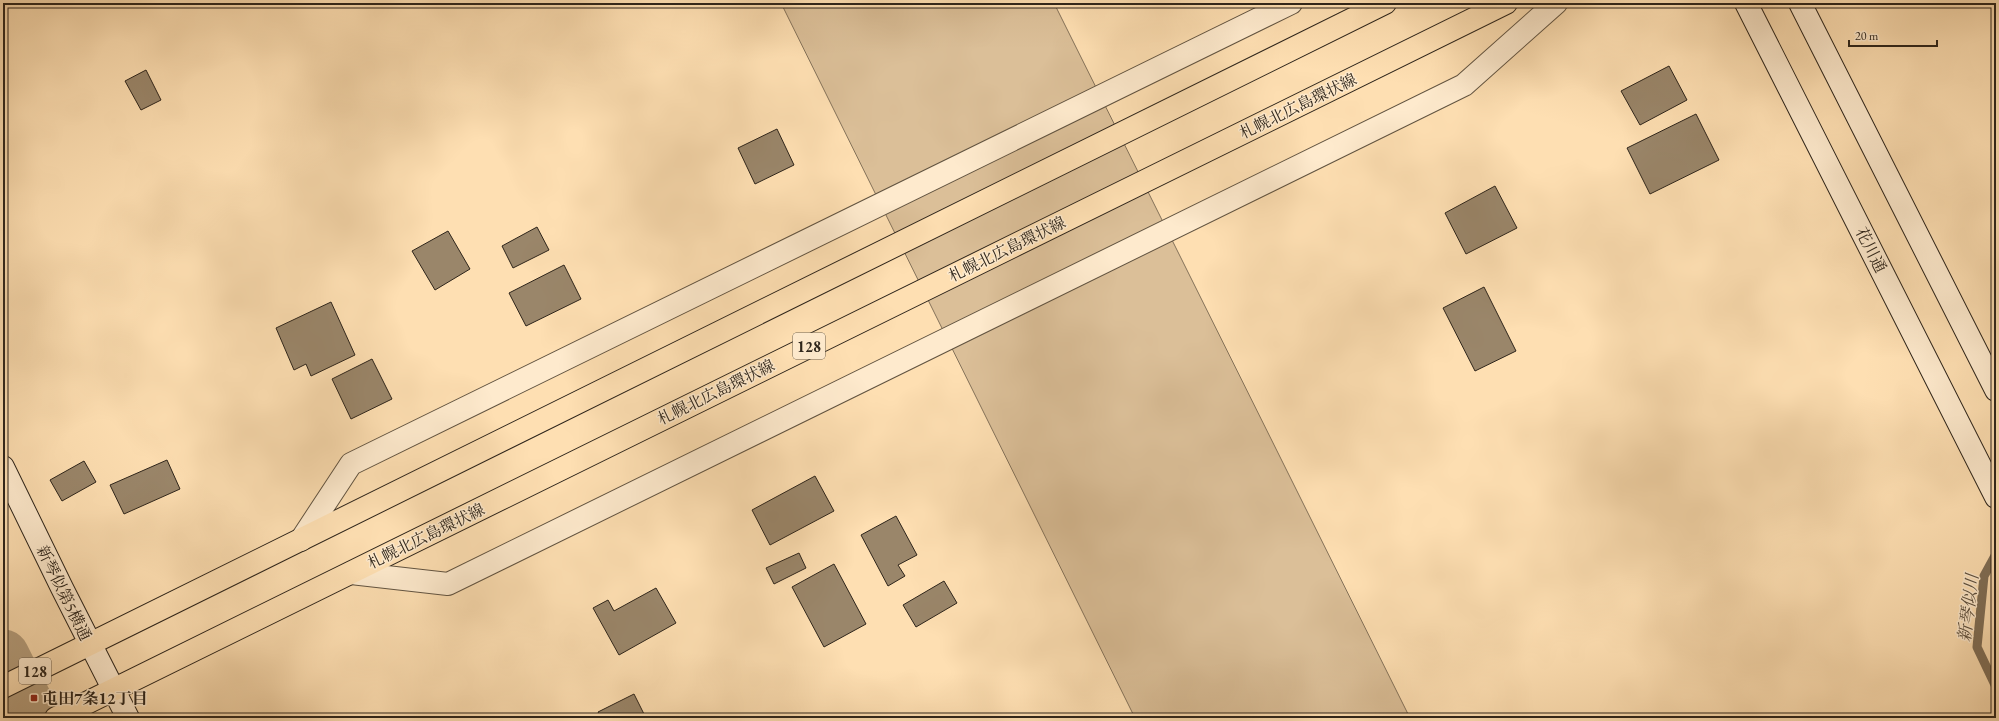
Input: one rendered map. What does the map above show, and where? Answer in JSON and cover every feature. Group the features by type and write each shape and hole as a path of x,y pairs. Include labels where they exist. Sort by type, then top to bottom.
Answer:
{"main road":[{"name":"128","path":"3,687 1385,3"},
{"name":"札幌北広島環状線","path":"56,718 1506,3"}],"street":[{"path":"301,540 351,464 1291,3"},
{"path":"351,573 448,584 1464,86 1556,3"},
{"name":"花川通","path":"1746,3 1992,489"},
{"path":"1800,3 1996,390"},
{"name":"新琴似第5横通","path":"3,467 128,718"}],"shaded area":[{"path":"781,3 1054,3 1410,718 1135,718"}],"building":[{"path":"1669,66 1687,100 1640,125 1621,91"},
{"path":"146,70 161,100 141,110 125,81"},
{"path":"1696,114 1719,160 1650,194 1627,148"},
{"path":"777,129 794,165 755,184 738,148"},
{"path":"1495,186 1517,228 1466,254 1445,213"},
{"path":"537,227 549,250 513,268 502,246"},
{"path":"448,231 470,269 435,290 412,251"},
{"path":"564,265 581,299 526,326 509,293"},
{"path":"1484,287 1516,351 1475,371 1443,308"},
{"path":"331,302 355,355 311,376 306,364 294,370 276,328"},
{"path":"372,359 392,399 351,419 332,379"},
{"path":"167,460 180,489 124,514 110,485"},
{"path":"84,461 96,482 62,501 50,480"},
{"path":"815,476 834,511 770,545 752,510"},
{"path":"896,516 917,555 898,565 905,576 888,586 861,535"},
{"path":"799,553 806,568 774,584 766,568"},
{"path":"834,564 866,624 824,647 792,587"},
{"path":"944,581 957,603 916,627 903,605"},
{"path":"656,588 676,623 619,655 593,608 608,600 614,611"},
{"path":"634,694 646,718 601,718 598,712"}],"waterway":[{"name":"新琴似川","path":"1996,554 1984,576 1977,647 1996,687"},
{"path":"3,656 34,718"}],"place":[{"name":"屯田7条12丁目","path":"34,698"}]}
